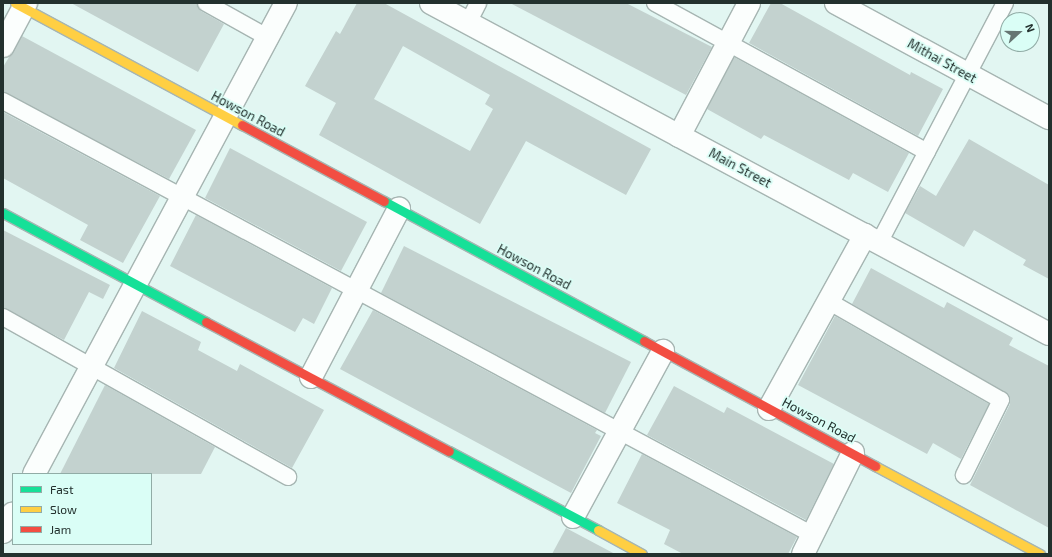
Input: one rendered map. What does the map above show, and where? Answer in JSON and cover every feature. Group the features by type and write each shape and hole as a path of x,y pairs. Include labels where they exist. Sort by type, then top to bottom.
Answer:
{"street":[{"path":"35,473 286,3"},
{"name":"Main Street","path":"431,3 1049,334"},
{"path":"679,136 749,3"},
{"name":"Mithai Street","path":"836,3 1049,118"},
{"path":"3,46 22,5"},
{"name":"Howson Road","path":"22,5 225,116 1040,554"},
{"path":"311,377 400,209"},
{"path":"3,213 642,554"},
{"path":"769,409 828,301 872,239"},
{"path":"573,518 663,351"},
{"path":"804,554 853,453"},
{"path":"3,532 12,515"}],"lane":[{"path":"206,3 267,37"},
{"path":"468,23 478,3"},
{"path":"655,3 927,152"},
{"path":"872,239 927,152 1005,3"},
{"path":"3,100 813,535"},
{"path":"828,301 1001,400 964,475"},
{"path":"3,317 288,477"}],"building":[{"path":"71,3 197,3 201,11 224,24 198,72"},
{"path":"357,3 384,3 651,149 626,195 526,141 480,224 319,135 336,103 305,86 336,31 340,34","holes":["403,46 490,95 485,104 493,109 470,151 374,99"]},
{"path":"510,3 626,3 712,47 686,95"},
{"path":"771,3 780,3 910,75 911,72 943,89 918,136 749,43"},
{"path":"22,36 196,130 169,179 3,92 3,67"},
{"path":"734,57 909,153 888,192 853,173 849,180 764,135 761,139 707,109"},
{"path":"3,112 160,196 123,263 80,240 88,225 3,178"},
{"path":"969,139 1049,185 1049,279 1023,265 1026,260 974,230 964,247 905,213 920,186 936,196"},
{"path":"230,148 367,222 341,271 205,198"},
{"path":"196,215 332,288 314,324 303,318 295,332 170,266"},
{"path":"3,230 110,285 103,299 89,292 64,340 3,308"},
{"path":"404,246 631,362 605,413 381,293"},
{"path":"871,268 944,308 947,302 1013,338 1009,345 1049,366 1049,528 970,485 1010,404 1009,395 852,304"},
{"path":"373,310 597,430 595,433 601,436 571,493 340,369"},
{"path":"142,311 201,342 198,350 237,371 240,364 324,410 292,468 114,368"},
{"path":"835,316 989,404 961,459 933,443 927,454 798,385"},
{"path":"105,385 215,447 201,474 61,473"},
{"path":"674,386 724,413 727,407 834,464 806,520 647,435"},
{"path":"642,454 797,537 788,554 683,554 664,544 670,530 617,503"},
{"path":"566,528 615,554 552,554"}],"traffic: fast":[{"path":"384,201 644,341"},
{"path":"3,213 206,322"},
{"path":"449,451 598,530"}],"traffic: slow":[{"path":"15,3 242,125"},
{"path":"875,466 1040,554"},
{"path":"598,530 642,554"}],"traffic: jam":[{"path":"242,125 384,201"},
{"path":"206,322 449,451"},
{"path":"644,341 875,466"}]}
